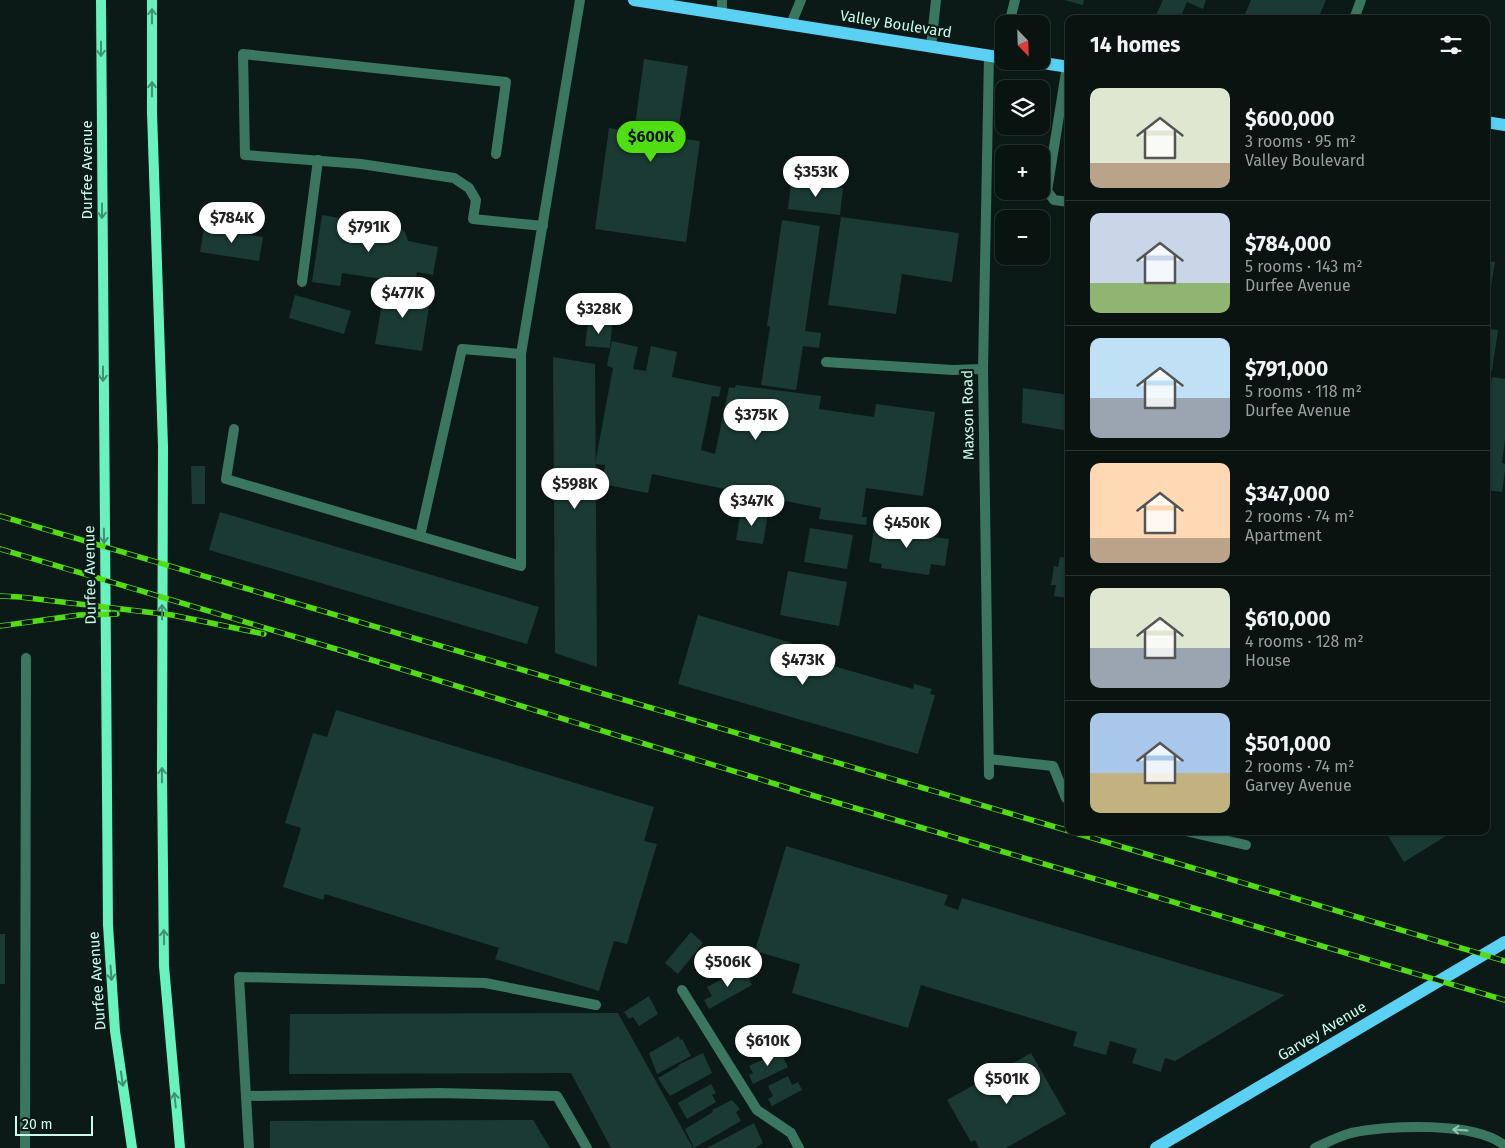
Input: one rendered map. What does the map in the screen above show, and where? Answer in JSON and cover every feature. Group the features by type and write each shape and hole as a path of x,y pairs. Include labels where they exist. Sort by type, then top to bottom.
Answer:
{"main road":[{"name":"Durfee Avenue","path":"101,0 108,924 115,1031 132,1148"},
{"path":"152,0 152,112 163,446 162,772 164,966 180,1148"},
{"name":"Valley Boulevard","path":"636,0 931,47 995,54"},
{"path":"1050,64 1065,66"},
{"path":"1490,123 1505,125"},
{"name":"Garvey Avenue","path":"1156,1148 1505,942"}],"street":[{"path":"234,429 226,479 521,566 521,354 580,0"},
{"path":"722,0 722,13"},
{"path":"791,24 801,0"},
{"path":"931,47 936,0"},
{"path":"1011,15 1015,0"},
{"path":"1355,15 1361,0"},
{"path":"496,154 506,82 243,54 245,155 361,164 454,178 469,188 476,200 473,219 543,226"},
{"name":"Maxson Road","path":"988,774 982,369 998,70"},
{"path":"1065,84 1047,191 1054,200 1065,201"},
{"path":"302,282 318,160"},
{"path":"420,536 462,349 521,354"},
{"path":"826,362 953,370 982,369"},
{"path":"25,1148 26,658"},
{"path":"988,759 1053,766 1065,796"},
{"path":"1203,835 1246,845"},
{"path":"249,1148 239,977 485,983 596,1005"},
{"path":"682,990 757,1110 791,1132 799,1148"},
{"path":"246,1096 430,1093 557,1096 587,1148"},
{"path":"1315,1148 1349,1134 1402,1126 1473,1131 1496,1138 1505,1146"}],"building":[{"path":"1064,0 1084,0 1083,5"},
{"path":"1163,0 1206,0 1203,9 1187,2 1181,15 1156,15"},
{"path":"1251,0 1326,0 1320,15 1245,15"},
{"path":"644,59 688,66 677,138 700,141 686,242 595,229 609,128 634,132"},
{"path":"791,182 843,188 840,215 788,209"},
{"path":"322,215 352,220 350,232 363,235 375,223 395,224 405,232 408,241 438,247 433,275 417,272 415,284 342,273 340,286 312,282"},
{"path":"841,217 959,233 952,282 902,274 896,314 828,305"},
{"path":"782,220 820,226 805,331 821,333 819,348 803,346 796,390 761,385 770,327 767,326"},
{"path":"204,228 263,237 259,261 200,252"},
{"path":"1490,261 1495,262 1490,293"},
{"path":"385,287 431,294 422,351 375,344"},
{"path":"295,295 351,311 344,334 289,318"},
{"path":"588,322 612,325 610,348 585,346"},
{"path":"1490,329 1498,330 1492,371 1490,371"},
{"path":"612,341 638,347 633,369 646,371 651,346 677,352 672,377 721,387 719,397 712,396 701,450 715,454 729,387 735,388 736,385 821,396 819,409 874,417 876,404 935,412 923,496 866,488 862,517 867,517 866,525 819,519 821,508 770,498 768,507 732,500 734,491 652,474 648,493 602,484 605,465 595,464 613,368 607,366"},
{"path":"553,357 595,364 597,667 555,653"},
{"path":"1492,377 1505,379 1505,439 1502,463 1505,464 1505,470 1502,492 1490,490 1490,392"},
{"path":"1023,388 1065,394 1065,430 1022,423"},
{"path":"191,466 205,466 205,504 192,504"},
{"path":"741,510 768,514 763,544 736,540"},
{"path":"220,512 539,607 527,644 209,550"},
{"path":"875,522 915,528 914,530 935,533 934,537 949,539 945,566 931,564 929,575 881,568 882,564 869,562"},
{"path":"810,528 853,535 847,569 804,562"},
{"path":"1060,557 1065,558 1065,597 1054,596 1056,585 1051,585 1054,566 1058,567"},
{"path":"788,571 847,582 839,626 780,615"},
{"path":"698,615 792,643 789,653 913,689 914,684 932,689 930,694 935,695 918,754 678,684"},
{"path":"336,710 654,807 644,841 657,844 627,944 614,941 599,991 495,959 499,948 325,894 323,900 283,887 301,828 285,823 313,733 327,737"},
{"path":"1387,835 1448,835 1404,862"},
{"path":"786,846 948,895 944,905 958,910 962,898 1285,995 1175,1061 1165,1058 1161,1072 1132,1063 1137,1049 1110,1041 1106,1055 1073,1046 1077,1032 921,985 908,1028 792,993 800,964 755,951"},
{"path":"691,932 703,943 678,974 665,963"},
{"path":"0,934 5,934 5,984 0,984"},
{"path":"744,967 752,985 709,1009 704,1000 712,996 707,987"},
{"path":"649,996 658,1014 639,1026 633,1017 629,1019 624,1012"},
{"path":"618,1013 693,1148 611,1148 571,1073 289,1074 290,1014"},
{"path":"679,1036 691,1056 657,1074 649,1053"},
{"path":"780,1051 788,1067 753,1084 749,1075 753,1073 749,1066"},
{"path":"703,1053 712,1073 670,1096 658,1078 678,1065"},
{"path":"1031,1053 1066,1114 1006,1148 979,1148 975,1140 971,1142 947,1100"},
{"path":"788,1076 792,1085 798,1082 802,1090 772,1106 768,1099 773,1096 768,1086"},
{"path":"711,1084 716,1093 712,1095 716,1102 687,1119 678,1103"},
{"path":"732,1100 740,1109 736,1112 741,1121 694,1148 685,1129 713,1112 712,1110"},
{"path":"533,1120 550,1148 270,1148 270,1121"},
{"path":"754,1123 763,1143 755,1148 707,1148"}],"railway":[{"path":"0,516 1065,830"},
{"path":"0,549 336,649 821,798 1505,1000"},
{"path":"0,596 172,615 264,634"},
{"path":"0,626 79,615 117,614"},
{"path":"1082,835 1505,961"}]}
